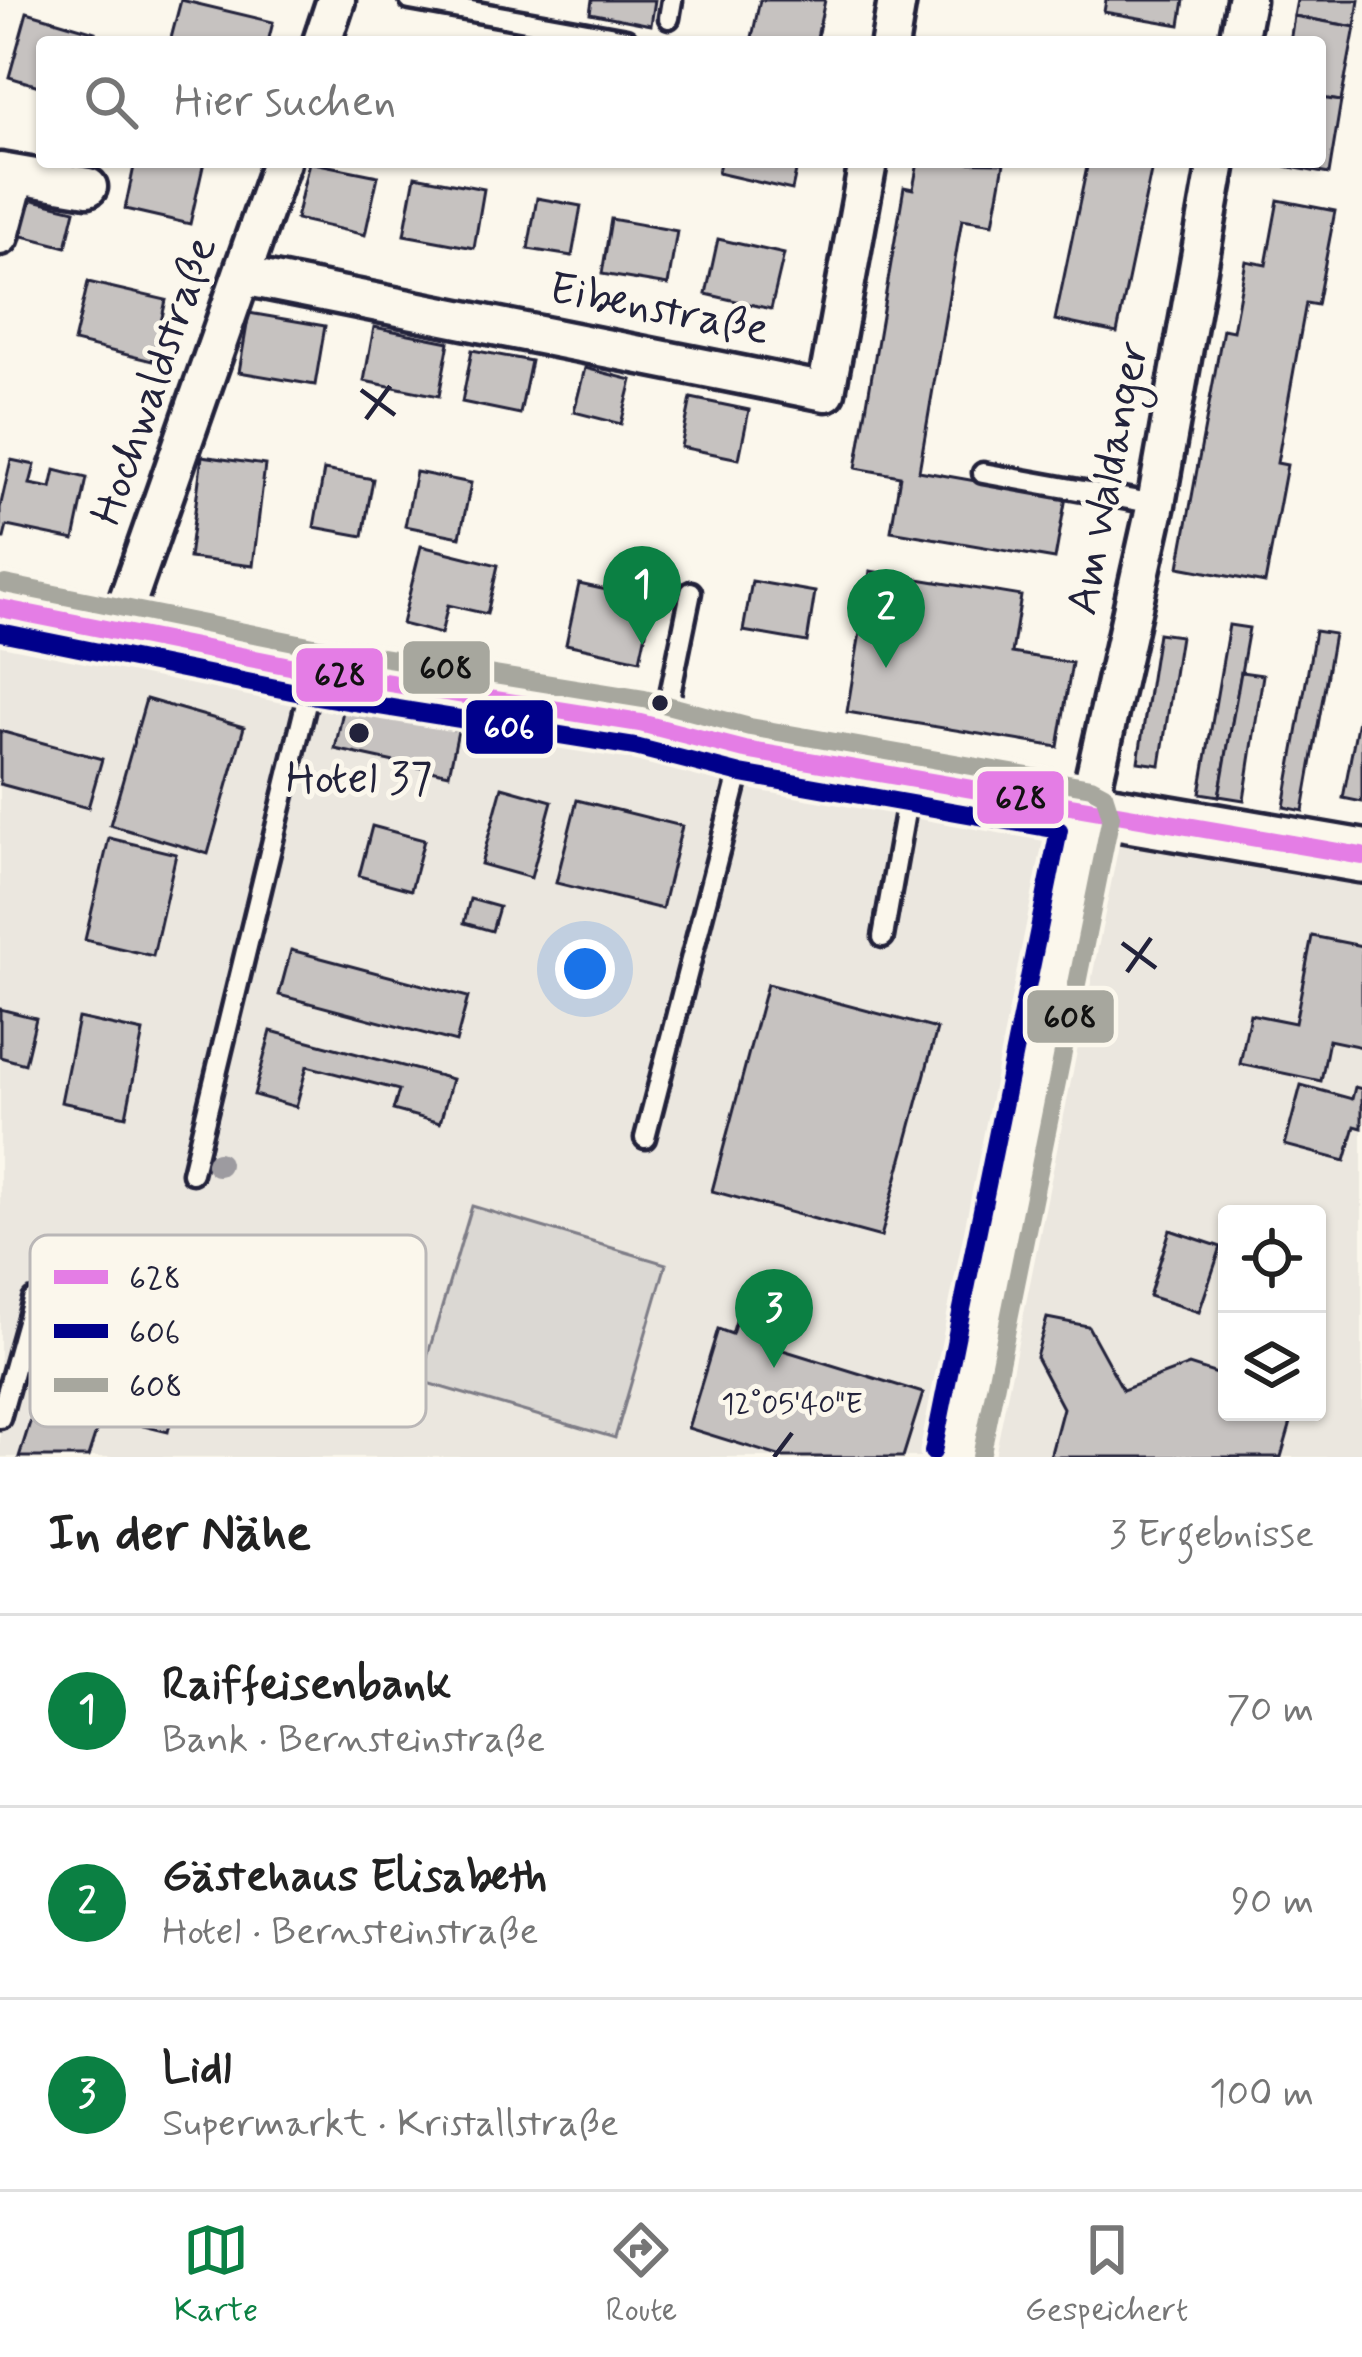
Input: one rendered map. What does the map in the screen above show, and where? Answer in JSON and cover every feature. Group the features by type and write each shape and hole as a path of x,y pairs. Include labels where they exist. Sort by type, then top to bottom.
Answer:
{"street":[{"path":"324,36 336,0"},
{"path":"891,36 898,0"},
{"path":"1239,36 1246,0"},
{"name":"Hochwaldstraße","path":"118,632 279,168"},
{"name":"Eibenstraße","path":"243,276 826,392 867,168"},
{"name":"Am Waldanger","path":"957,1457 1087,812 1156,504 1216,168"},
{"path":"0,236 8,174 88,188"},
{"path":"0,608 315,670 663,728 745,750 1362,856"}],"lane":[{"path":"410,0 500,7 614,36"},
{"path":"982,472 1156,504"},
{"path":"663,728 691,592"},
{"path":"192,1173 315,670"},
{"path":"645,1138 745,750"},
{"path":"883,937 911,779"},
{"path":"0,1418 30,1311"}],"shaded area":[{"path":"0,620 1126,834 1362,887 1362,1457 0,1457"},
{"path":"472,1206 666,1264 615,1438 426,1383 426,1361"}],"building":[{"path":"181,0 273,22 270,36 172,36"},
{"path":"592,0 655,0 651,25 590,13"},
{"path":"760,0 825,0 817,36 752,36"},
{"path":"1106,0 1184,0 1180,25 1104,12"},
{"path":"1297,0 1359,0 1355,27 1294,16"},
{"path":"27,12 95,32 94,36 36,36 36,85 9,77"},
{"path":"1294,16 1355,27 1341,101 1326,99 1326,36 1291,36"},
{"path":"1326,99 1341,101 1329,174 1296,168 1326,168"},
{"path":"134,168 203,168 190,224 125,209"},
{"path":"308,168 378,176 365,235 296,219"},
{"path":"719,168 797,168 792,190 718,173"},
{"path":"917,168 1003,168 993,224 962,219 919,471 1066,497 1055,559 891,531 900,476 856,468 904,187 913,189"},
{"path":"1087,168 1152,168 1117,333 1055,320"},
{"path":"415,176 484,189 474,248 404,235"},
{"path":"25,198 75,210 66,247 15,234"},
{"path":"537,198 581,206 572,256 528,249"},
{"path":"1278,200 1335,211 1317,305 1306,303 1277,463 1287,465 1265,583 1179,567 1223,329 1233,331 1246,261 1266,265"},
{"path":"611,219 677,231 668,285 602,274"},
{"path":"718,239 784,254 771,309 706,294"},
{"path":"88,282 166,300 152,361 74,342"},
{"path":"249,313 325,326 315,385 239,372"},
{"path":"374,327 449,342 439,396 364,381"},
{"path":"472,350 531,361 520,414 462,402"},
{"path":"585,368 632,380 621,424 574,412"},
{"path":"691,398 749,410 739,459 681,447"},
{"path":"202,456 265,465 253,566 189,558"},
{"path":"11,460 35,465 30,484 51,488 55,470 87,478 74,540 7,526 0,538 0,508"},
{"path":"324,470 373,479 363,536 314,527"},
{"path":"416,472 471,483 460,537 405,526"},
{"path":"421,546 498,565 487,614 448,605 441,634 402,624"},
{"path":"870,571 1021,596 1012,653 1072,663 1058,747 847,712"},
{"path":"752,581 815,592 807,642 743,631"},
{"path":"579,584 653,600 640,660 566,644"},
{"path":"1229,625 1249,628 1219,796 1200,793"},
{"path":"1315,631 1334,634 1303,811 1284,807"},
{"path":"1158,633 1180,636 1160,765 1138,762"},
{"path":"1241,672 1263,675 1244,800 1219,796"},
{"path":"146,699 244,727 208,854 110,825"},
{"path":"1362,699 1362,802 1343,798"},
{"path":"344,706 458,731 449,774 335,749"},
{"path":"0,731 102,759 88,808 0,784"},
{"path":"502,787 552,801 531,878 481,864"},
{"path":"577,800 682,826 662,909 556,883"},
{"path":"372,826 424,840 411,890 359,876"},
{"path":"109,838 176,854 153,956 85,940"},
{"path":"470,899 499,907 492,931 464,923"},
{"path":"1312,936 1362,946 1362,1047 1329,1040 1321,1081 1240,1064 1250,1014 1295,1023"},
{"path":"291,950 468,997 456,1042 279,995"},
{"path":"767,984 937,1029 881,1237 712,1191"},
{"path":"0,1009 36,1018 25,1064 0,1057"},
{"path":"78,1018 143,1032 126,1116 61,1102"},
{"path":"271,1031 452,1079 440,1123 393,1110 399,1090 307,1066 296,1107 254,1095"},
{"path":"1301,1085 1352,1099 1355,1087 1362,1089 1362,1128 1355,1126 1345,1161 1285,1145"},
{"path":"1170,1230 1218,1246 1199,1312 1149,1296"},
{"path":"740,1308 768,1317 760,1343 923,1393 903,1457 782,1457 688,1428 718,1329 732,1334"},
{"path":"1047,1318 1088,1326 1123,1390 1189,1365 1218,1374 1218,1421 1291,1421 1281,1457 1050,1457 1063,1408 1036,1357"},
{"path":"30,1422 30,1427 98,1427 88,1457 19,1457"}],"transit line":[{"name":"608","path":"5,584 319,647 644,699 750,727 1091,787 1104,794 1111,816 981,1457"},
{"name":"628","path":"0,608 315,671 640,723 745,750 1362,856"},
{"name":"606","path":"0,632 311,695 635,747 741,774 1059,830 933,1452"}],"place":[{"name":"Raiffeisenbank","path":"642,645"},
{"name":"Gästehaus Elisabeth","path":"886,668"},
{"name":"Hotel 37","path":"359,733"},
{"name":"Lidl","path":"774,1368"}]}
